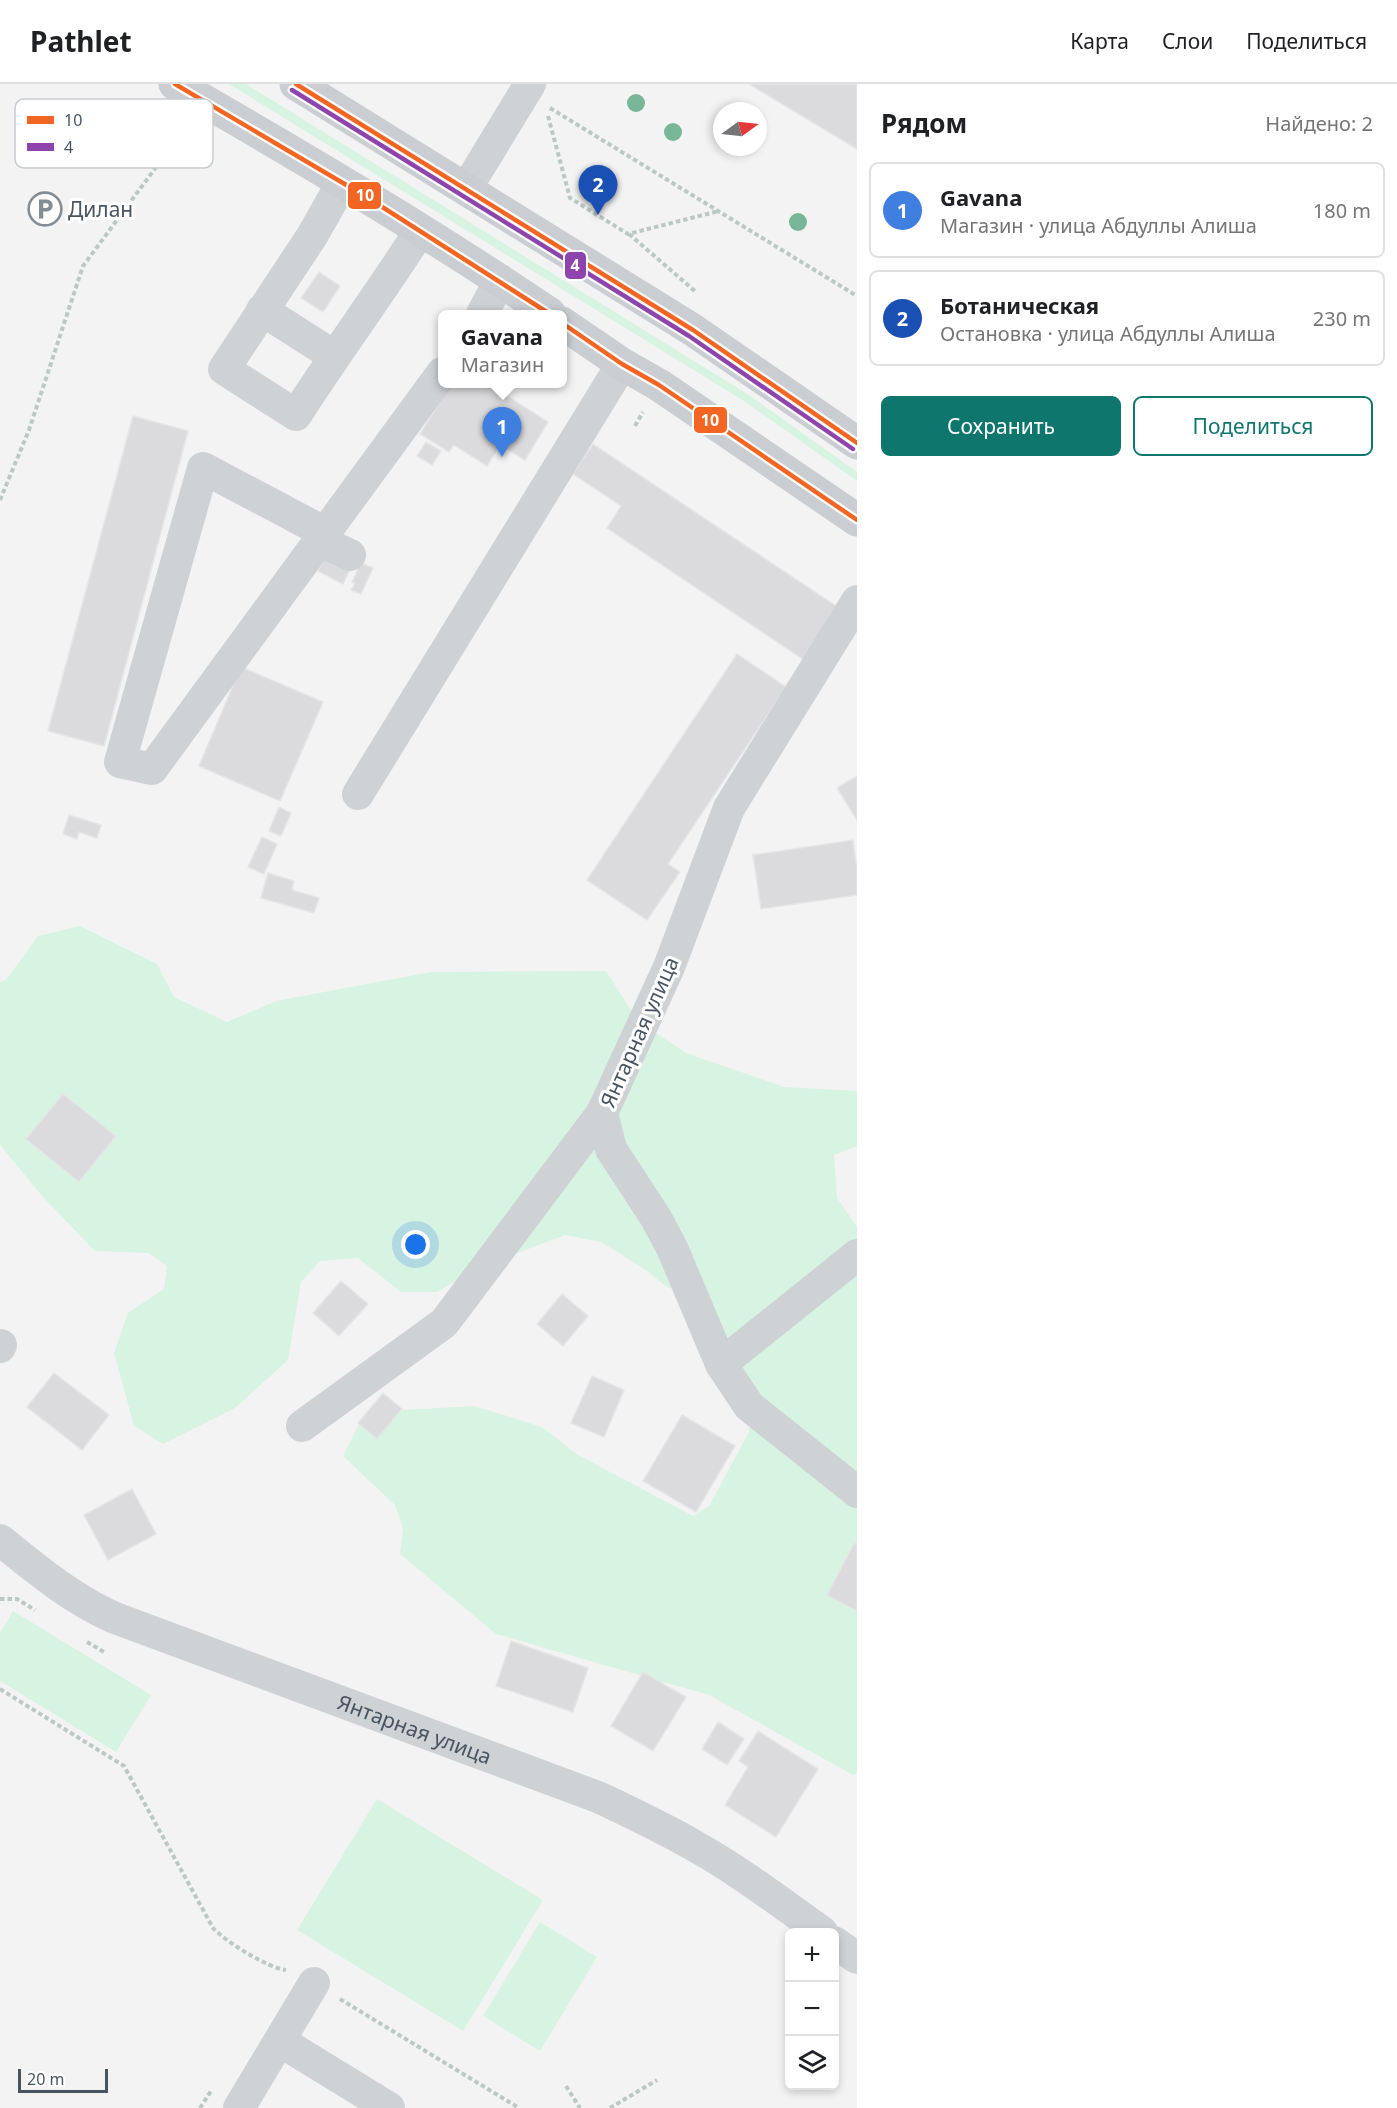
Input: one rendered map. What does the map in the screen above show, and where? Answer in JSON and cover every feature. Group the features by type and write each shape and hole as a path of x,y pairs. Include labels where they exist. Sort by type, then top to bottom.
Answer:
{"main road":[{"path":"175,84 200,99"},
{"path":"296,84 683,324 857,443"},
{"path":"213,107 500,280 543,310"},
{"path":"567,326 622,364 659,385 857,520"}],"street":[{"path":"466,189 530,84"},
{"path":"342,183 312,236 224,369 296,415 420,231"},
{"path":"485,310 500,280"},
{"path":"262,310 334,356"},
{"path":"358,794 622,364"},
{"path":"350,555 321,536 203,468 120,762 152,769 321,536 438,378"},
{"name":"Янтарная улица","path":"857,601 729,808 669,967 602,1113 611,1149 656,1218 672,1248 721,1364 749,1406 857,1492"},
{"path":"302,1426 444,1323 602,1113"},
{"path":"721,1364 857,1256"},
{"name":"Янтарная улица","path":"0,1540 59,1587 106,1614 598,1797 640,1816 694,1845 816,1928"},
{"path":"839,1945 857,1958"},
{"path":"239,2108 314,1983"},
{"path":"279,2041 389,2108"}],"path":[{"path":"699,295 628,234 570,198 544,105 857,296"},
{"path":"0,500 29,430 82,266 155,168"},
{"path":"628,234 720,211"},
{"path":"0,1689 124,1766 207,1919 220,1935 270,1966 294,1971 519,2108"},
{"path":"610,2108 657,2080"},
{"path":"567,2086 580,2108"}],"green space":[{"path":"229,84 246,84 749,395 857,472 857,481 744,401"},
{"path":"80,926 157,964 174,997 227,1022 276,1001 431,972 606,971 638,1021 686,1053 784,1087 857,1091 857,1146 834,1155 837,1198 857,1227 857,1773 853,1775 709,1695 496,1634 400,1554 403,1528 395,1505 343,1456 360,1422 404,1410 474,1406 542,1427 578,1455 693,1516 709,1506 749,1432 754,1384 725,1348 704,1299 667,1287 643,1268 601,1242 565,1235 485,1265 437,1292 401,1292 358,1258 320,1261 301,1282 288,1360 235,1408 163,1444 134,1426 114,1353 128,1313 164,1289 167,1266 149,1253 95,1251 43,1197 0,1145 0,982 6,980 38,936"},
{"path":"13,1611 151,1695 116,1752 0,1681 0,1633"},
{"path":"377,1799 543,1900 463,2031 297,1930"},
{"path":"540,1922 597,1957 540,2051 483,2016"}],"building":[{"path":"749,84 857,84 857,149"},
{"path":"319,272 340,286 323,312 301,298"},
{"path":"449,388 508,388 504,394 548,422 525,460 500,445 487,466 454,445 449,452 420,434"},
{"path":"133,416 188,431 104,746 48,731"},
{"path":"426,442 441,451 432,465 417,456"},
{"path":"593,444 839,608 804,660 607,528 621,506 573,474"},
{"path":"325,556 350,569 343,584 318,571"},
{"path":"361,563 373,568 361,594 351,590 355,583 352,582"},
{"path":"737,654 786,687 668,864 680,872 647,920 587,880"},
{"path":"241,667 323,702 280,801 199,766"},
{"path":"857,776 857,820 837,788"},
{"path":"279,807 291,813 281,836 269,831"},
{"path":"69,815 101,825 97,838 79,832 77,839 63,834"},
{"path":"262,837 277,844 264,874 248,867"},
{"path":"853,840 857,870 857,895 761,909 753,855"},
{"path":"268,873 294,881 292,890 319,898 314,913 261,898"},
{"path":"63,1094 116,1136 79,1182 26,1139"},
{"path":"341,1281 368,1304 339,1336 313,1313"},
{"path":"562,1294 588,1316 563,1346 537,1324"},
{"path":"54,1373 109,1415 82,1450 27,1407"},
{"path":"592,1376 624,1390 604,1437 571,1423"},
{"path":"383,1393 402,1409 377,1439 358,1423"},
{"path":"682,1415 735,1446 696,1512 643,1481"},
{"path":"132,1489 156,1534 108,1560 84,1515"},
{"path":"854,1543 857,1545 857,1611 827,1595"},
{"path":"511,1641 588,1668 573,1712 496,1686"},
{"path":"643,1672 686,1697 653,1751 611,1726"},
{"path":"718,1722 744,1739 727,1765 702,1749"},
{"path":"758,1731 818,1769 776,1837 725,1805 748,1767 739,1761"}],"transit line":[{"name":"10","path":"175,84 200,99"},
{"name":"10","path":"296,84 693,330 857,443"},
{"name":"4","path":"292,90 689,336 853,449"},
{"name":"10","path":"213,106 365,196 544,310"},
{"name":"10","path":"567,326 622,364 659,385 857,520"}],"place":[{"name":"Дилан","path":"45,209"},
{"name":"Ботаническая","path":"598,215"},
{"name":"Gavana","path":"502,457"}]}
